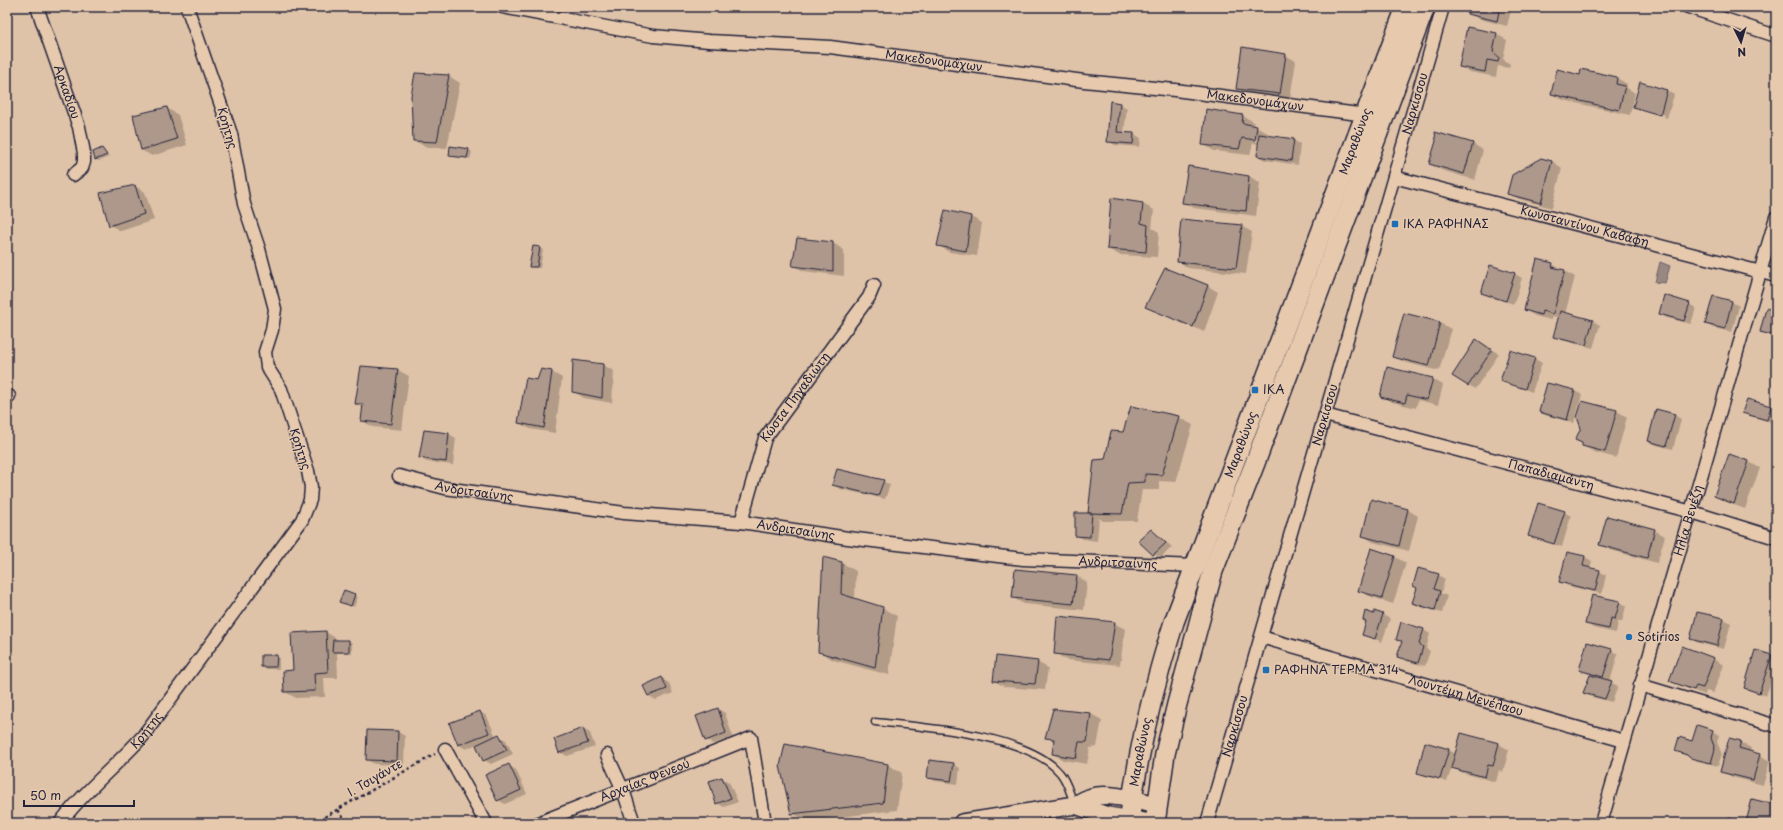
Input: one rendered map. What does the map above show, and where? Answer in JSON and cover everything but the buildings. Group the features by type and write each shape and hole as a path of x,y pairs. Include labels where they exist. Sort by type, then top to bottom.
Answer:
{"main road":[{"name":"Μαραθώνος","path":"1129,821 1136,766 1152,694 1162,660 1195,566 1406,7"},
{"name":"Μαραθώνος","path":"1156,814 1165,754 1212,571 1272,420 1426,7"}],"street":[{"name":"Αρκαδίου","path":"37,7 79,127 84,153 84,162 82,168 73,175"},
{"name":"Κρήτης","path":"60,823 87,792 127,754 143,736 302,520 310,500 311,487 308,471 281,389 267,367 265,352 275,319 275,309 272,296 260,249 244,204 231,134 188,7"},
{"name":"Μακεδονομάχων","path":"502,7 653,36 709,41 830,47 1084,81 1175,90 1366,115"},
{"name":"Ναρκίσσου","path":"1207,823 1443,7"},
{"path":"1688,7 1776,36"},
{"name":"Κωνσταντίνου Καβάφη","path":"1394,177 1776,276"},
{"name":"Ηλία Βενέζη","path":"1601,823 1776,217"},
{"name":"Κώστα Πηγαδιώτη","path":"741,522 765,438 869,297 874,285"},
{"name":"Παπαδιαμάντη","path":"1325,414 1692,512 1776,538"},
{"name":"Ανδριτσαίνης","path":"400,476 445,488 624,513 741,522 848,538 1023,559 1195,566"},
{"name":"Λουντέμη Μενέλαου","path":"1261,637 1624,741"},
{"path":"1640,685 1776,726"},
{"name":"Αρχαίας Φενεού","path":"538,823 751,738 765,823"},
{"path":"445,748 486,823"},
{"path":"607,755 623,790 634,823"},
{"path":"962,823 1075,805 1090,798 1097,797 1132,799 1156,814"},
{"path":"1075,805 1108,816 1129,821 1150,823"}],"lane":[{"path":"875,722 945,729 1010,744 1038,754 1061,773 1075,805"}],"path":[{"name":"Ι. Τσιγάντε","path":"314,823 445,748"},
{"path":"338,810 347,823"}],"shaded area":[{"path":"1660,262 1670,266 1665,283 1655,282"}],"place":[{"name":"ΙΚΑ ΡΑΦΗΝΑΣ","path":"1395,224"},
{"name":"ΙΚΑ","path":"1255,390"},
{"name":"Sotirios","path":"1629,637"},
{"name":"ΡΑΦΗΝΑ ΤΕΡΜΑ 314","path":"1266,670"}]}
